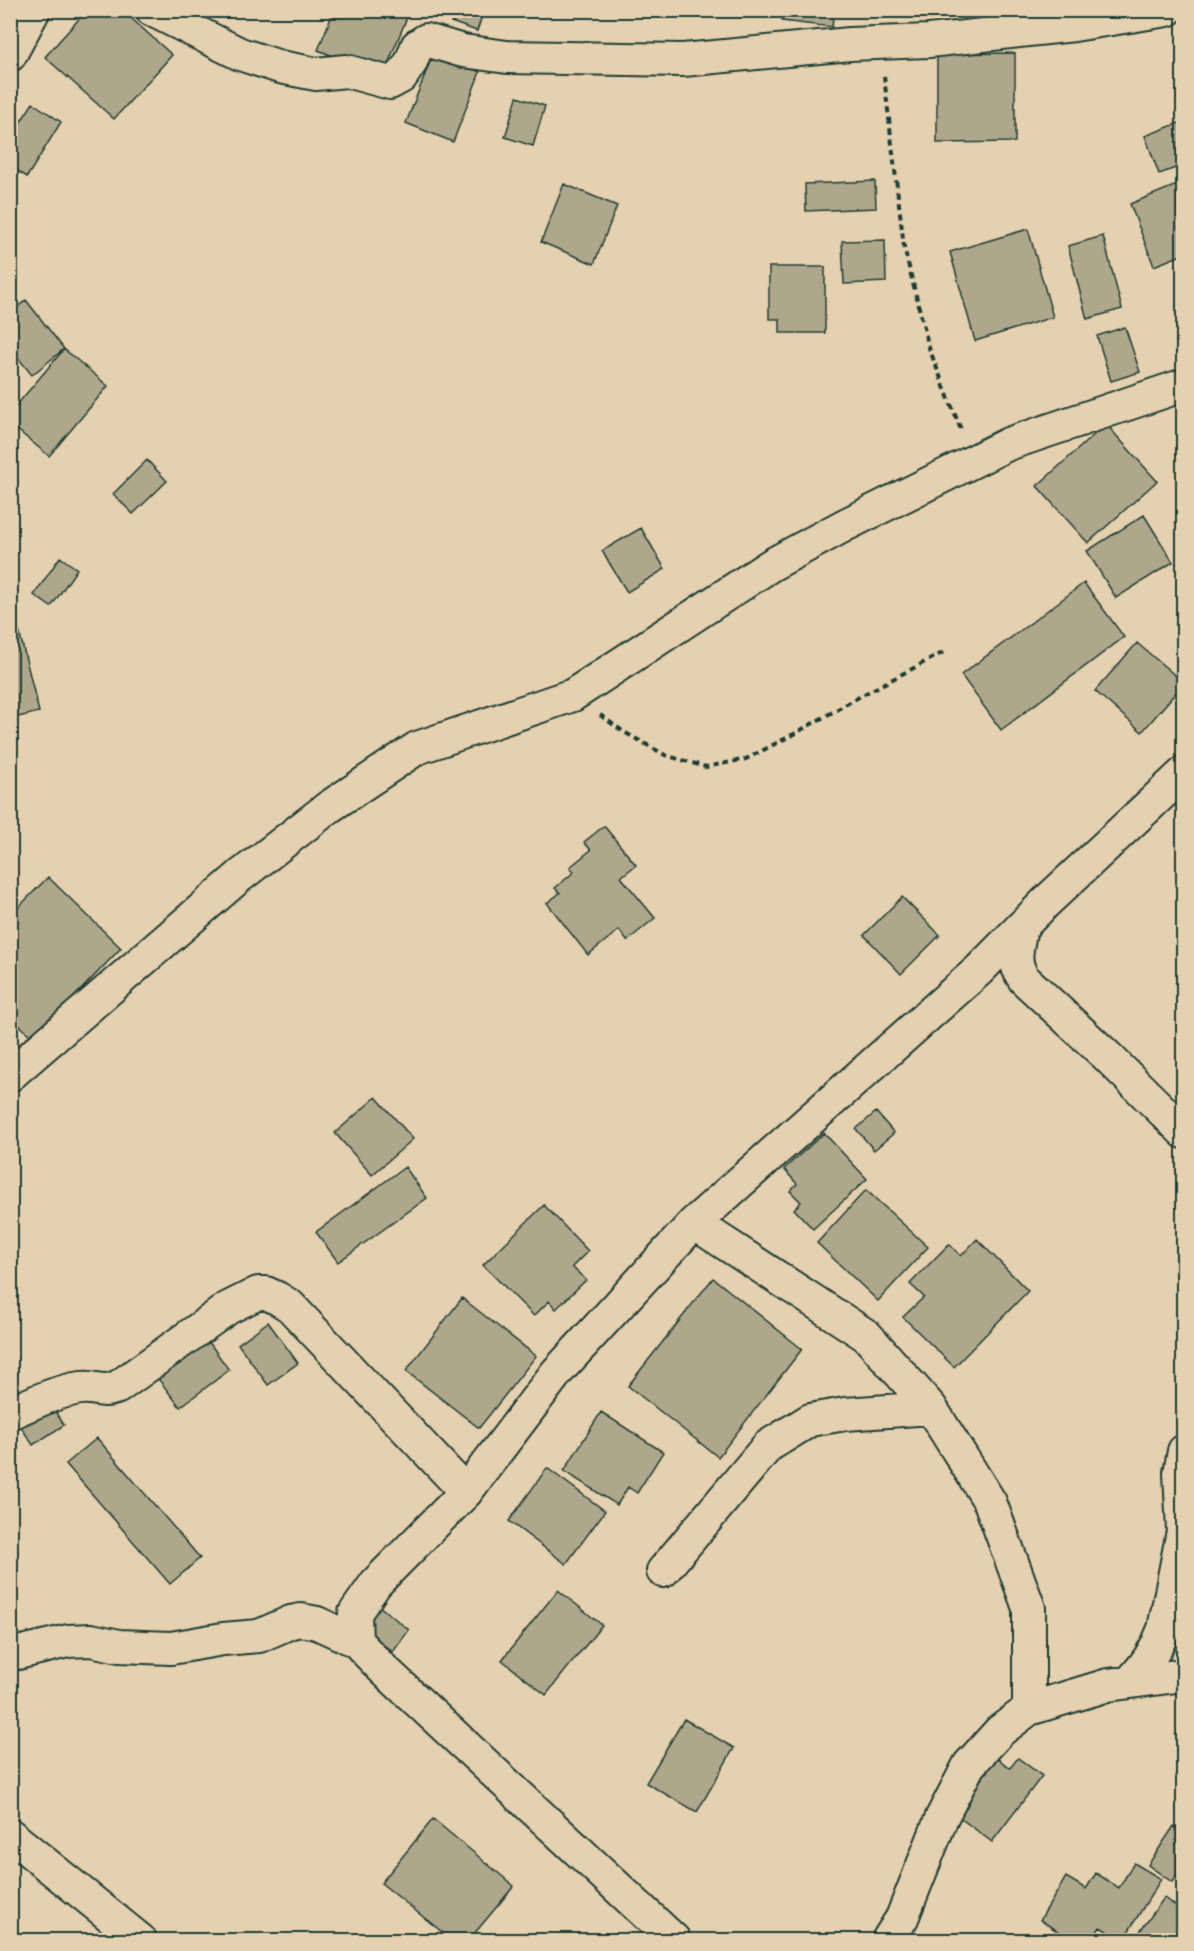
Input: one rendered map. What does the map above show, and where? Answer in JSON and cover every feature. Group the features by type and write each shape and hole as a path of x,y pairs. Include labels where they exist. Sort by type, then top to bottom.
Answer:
{"street":[{"path":"10,55 34,10"},
{"path":"170,15 240,54 280,67 316,74 346,71 390,83 401,77 411,62 417,46 426,40 463,51 507,57 672,60 881,43 956,24 1074,25 1167,10"},
{"path":"10,1075 240,876 329,807 417,748 573,695 771,565 845,525 1008,444 1184,386"},
{"path":"356,1641 355,1613 376,1583 466,1492 557,1372 694,1223 979,970 1021,927 1184,773"},
{"path":"1021,927 1015,961 1024,979 1184,1132"},
{"path":"694,1223 867,1336 931,1408 990,1502 1029,1608 1029,1709"},
{"path":"10,1413 45,1398 83,1387 106,1392 118,1387 228,1308 258,1293 266,1293 290,1306 466,1492"},
{"path":"663,1571 768,1446 810,1420 845,1414 931,1408"},
{"path":"1130,1682 1148,1662 1164,1629 1183,1531 1180,1473 1184,1450"},
{"path":"10,1652 18,1653 68,1641 91,1640 118,1646 171,1648 223,1639 259,1636 301,1620 317,1623 356,1641 674,1941"},
{"path":"888,1941 902,1918 942,1817 969,1765 1000,1731 1029,1709 1108,1685 1184,1675"},
{"path":"10,1835 140,1941"}],"path":[{"path":"881,43 904,247 929,348 973,462"},
{"path":"573,695 624,732 665,755 706,767 746,759 946,651"}],"building":[{"path":"87,10 122,10 172,55 114,119 45,57"},
{"path":"334,10 410,10 383,76 318,50"},
{"path":"455,10 484,10 477,31 451,22"},
{"path":"783,10 834,10 832,27 782,21"},
{"path":"1015,53 1015,142 937,143 937,54"},
{"path":"433,54 480,72 453,142 406,123"},
{"path":"517,97 545,106 533,146 505,137"},
{"path":"33,103 61,122 27,177 10,166 10,138"},
{"path":"1184,121 1184,165 1159,174 1145,136"},
{"path":"875,181 876,208 806,211 805,184"},
{"path":"1184,182 1184,254 1154,266 1130,204"},
{"path":"564,184 617,206 594,264 541,242"},
{"path":"1028,229 1053,317 975,341 950,252"},
{"path":"1103,236 1122,309 1087,319 1068,246"},
{"path":"885,240 886,282 844,284 842,241"},
{"path":"769,267 825,267 825,333 780,333 780,319 769,319"},
{"path":"26,300 64,349 32,375 10,348 10,313"},
{"path":"1125,327 1140,372 1111,381 1097,336"},
{"path":"64,349 108,386 49,456 10,424 10,413"},
{"path":"1106,424 1157,481 1088,543 1037,486"},
{"path":"147,460 167,481 133,514 113,494"},
{"path":"1144,515 1173,562 1116,598 1087,551"},
{"path":"641,528 665,569 627,592 602,551"},
{"path":"60,557 77,569 51,607 34,595"},
{"path":"1084,583 1124,637 1001,730 961,675"},
{"path":"15,615 39,712 10,719 10,617"},
{"path":"1137,643 1184,683 1142,732 1095,691"},
{"path":"604,826 636,865 621,877 655,918 627,941 619,930 588,955 547,903 560,893 555,888 574,872 570,867 591,850 584,842"},
{"path":"48,877 121,948 34,1039 10,1016 10,916"},
{"path":"902,897 940,935 901,974 864,935"},
{"path":"376,1097 413,1139 372,1175 335,1133"},
{"path":"876,1112 894,1133 874,1150 856,1129"},
{"path":"824,1133 867,1179 813,1229 794,1209 801,1202 790,1191 797,1184 784,1169"},
{"path":"405,1167 427,1198 338,1262 316,1232"},
{"path":"866,1190 928,1247 878,1301 817,1243"},
{"path":"544,1205 588,1251 572,1267 586,1280 556,1309 549,1301 534,1316 483,1265"},
{"path":"977,1239 1028,1291 954,1367 903,1317 924,1297 910,1284 949,1244 961,1256"},
{"path":"713,1278 802,1349 718,1457 628,1386"},
{"path":"462,1298 536,1356 479,1428 406,1371"},
{"path":"268,1322 298,1363 268,1385 238,1344"},
{"path":"206,1338 229,1370 180,1407 156,1376"},
{"path":"50,1403 64,1425 33,1445 19,1424"},
{"path":"601,1412 663,1452 637,1493 628,1487 617,1505 564,1471"},
{"path":"97,1438 200,1558 170,1584 66,1464"},
{"path":"547,1468 605,1511 566,1564 509,1521"},
{"path":"558,1590 602,1625 546,1695 502,1660"},
{"path":"379,1606 409,1630 393,1652 362,1629"},
{"path":"684,1719 734,1748 697,1812 646,1783"},
{"path":"997,1758 1010,1768 1018,1758 1042,1776 992,1842 955,1814"},
{"path":"433,1819 514,1886 469,1940 452,1940 381,1883"},
{"path":"1174,1826 1184,1833 1184,1864 1172,1882 1148,1865"},
{"path":"1134,1863 1161,1879 1123,1940 1100,1927 1092,1940 1058,1940 1062,1934 1040,1920 1066,1877 1086,1889 1096,1873 1119,1888"},
{"path":"1164,1898 1184,1912 1184,1938 1182,1940 1134,1940"}]}
